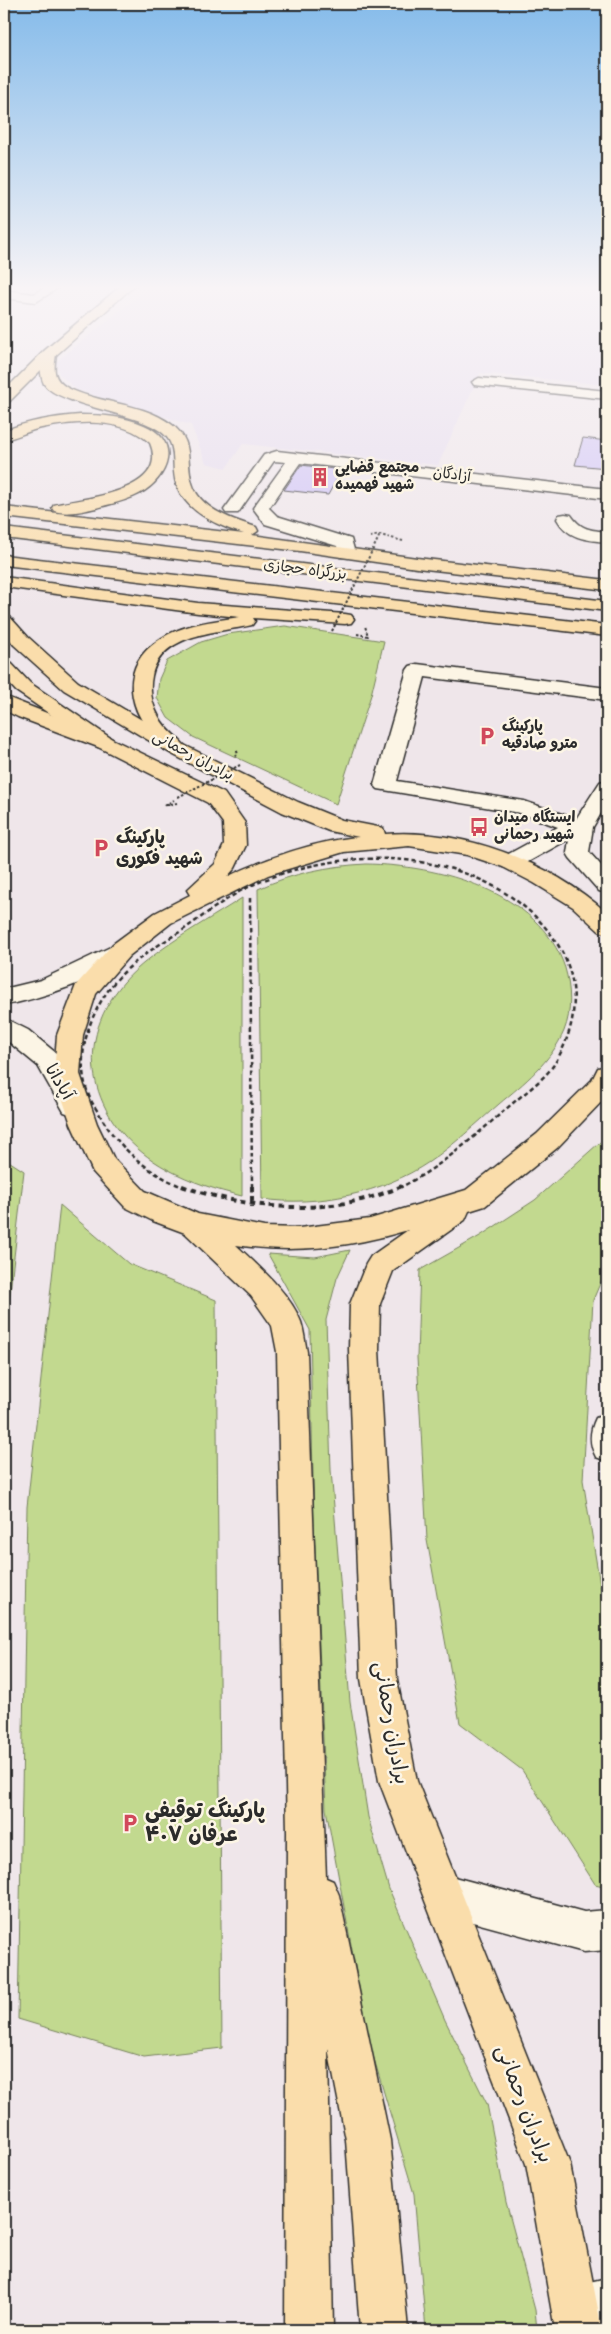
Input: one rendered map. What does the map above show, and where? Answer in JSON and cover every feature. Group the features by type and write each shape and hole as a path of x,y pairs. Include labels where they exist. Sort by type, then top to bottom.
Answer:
{"main road":[{"path":"70,394 152,420 173,433 183,451 182,474 185,489 197,504 213,515 245,530 300,546"},
{"path":"4,436 33,424 69,419 102,419 134,426 154,437 161,450 160,462 153,475 143,484 125,494 103,502 4,512"},
{"path":"4,512 300,546 607,585"},
{"path":"158,529 405,582"},
{"name":"بزرگراه حجازی","path":"4,533 607,606"},
{"path":"4,562 84,582 271,613"},
{"name":"بزرگراه حجازی","path":"4,562 607,631"},
{"path":"4,582 198,608 364,621 287,618 247,621 211,627 175,638 153,655 144,669 140,684 140,697 149,719 177,749"},
{"name":"برادران رحمانی","path":"4,621 21,641 71,686 177,749 290,807 321,820 337,826 410,839"},
{"path":"413,626 607,647"},
{"name":"برادران رحمانی","path":"4,667 23,687 105,743 216,798 234,823 235,845 224,868 163,918"},
{"path":"4,702 25,713 105,743"},
{"path":"475,1198 370,1230 300,1239 245,1235 195,1224 163,1213 135,1198 103,1165 84,1124 67,1074 70,1035 85,991 121,950 163,918 255,878 342,845 410,839 470,849 510,862 581,902 607,926"},
{"name":"برادران رحمانی","path":"588,2313 548,2164 398,1780 379,1679 364,1349 365,1304 381,1264 475,1198 547,1141 601,1086 607,1075"},
{"path":"195,1224 261,1287 286,1322 292,1352 306,1832 309,2330"},
{"path":"306,1832 368,2140 384,2330"}],"street":[{"name":"آزادگان","path":"232,510 269,458 277,456 607,494"},
{"path":"297,457 261,508 271,520 345,542 346,553"},
{"path":"565,520 572,530 584,534 607,537"},
{"path":"510,862 567,832 570,824 524,807 385,786 417,670 607,694"},
{"path":"578,853 582,827 607,786"},
{"path":"551,839 567,841 574,845 578,853 607,886"},
{"path":"4,997 22,995 68,979 121,950"},
{"name":"آپادانا","path":"4,1027 19,1036 47,1060 84,1124"},
{"path":"443,1894 584,1932 607,1930"}],"path":[{"path":"332,631 380,535 408,542"},
{"path":"165,805 158,809 178,796 240,765"},
{"path":"350,860 413,862 459,872 494,887 520,902 550,929 571,961 579,996 578,1014 573,1032 565,1050 553,1066 455,1153 435,1169 412,1182 386,1193 358,1201 298,1208 252,1205 210,1196 184,1187 159,1175 120,1144 101,1120 87,1088 84,1069 87,1030 94,1012 118,978 151,950 255,878 350,860"},
{"path":"245,1235 252,1205 250,897"}],"shaded area":[{"path":"90,394 470,394 438,465 243,444 226,468 206,463 191,425"}],"green space":[{"path":"285,626 384,641 371,695 336,804 193,737 168,718 157,698 159,679 167,661 201,642 228,634"},
{"path":"366,864 424,870 454,877 483,887 510,902 533,919 552,941 565,968 570,1000 567,1023 552,1053 527,1080 447,1149 411,1173 371,1189 327,1199 283,1201 262,1199 258,889 271,883 311,871 338,866"},
{"path":"242,898 242,1196 185,1178 167,1169 142,1152 121,1132 106,1110 97,1085 93,1060 96,1033 106,1007 135,970 164,948"},
{"path":"607,1136 607,1267 593,1300 583,1480 607,1628 607,1887 595,1884 522,1770 460,1723 427,1540 417,1357 420,1270 480,1236 535,1200"},
{"path":"4,1158 24,1171 4,1343"},
{"path":"60,1205 129,1264 216,1300 222,2048 144,2057 18,2019 27,1507"},
{"path":"350,1250 337,1278 326,1320 331,1470 350,1702 368,1817 389,1889 445,2020 487,2104 506,2202 535,2310 537,2330 426,2330 414,2194 369,2042 326,1809 314,1526 310,1330 268,1254 315,1257"}],"building":[{"path":"583,438 607,441 607,468 575,465"},
{"name":"مجتمع قضایی شهید فهمیده","path":"301,465 342,470 328,495 284,490"}],"place":[{"name":"مجتمع قضایی شهید فهمیده","path":"320,477"},
{"name":"پارکینگ مترو صادقیه","path":"487,736"},
{"name":"ایستگاه میدان شهید رحمانی","path":"479,827"},
{"name":"پارکینگ شهید فکوری","path":"101,848"},
{"name":"پارکینگ توقیفی عرفان ۴۰۷","path":"130,1823"}]}
